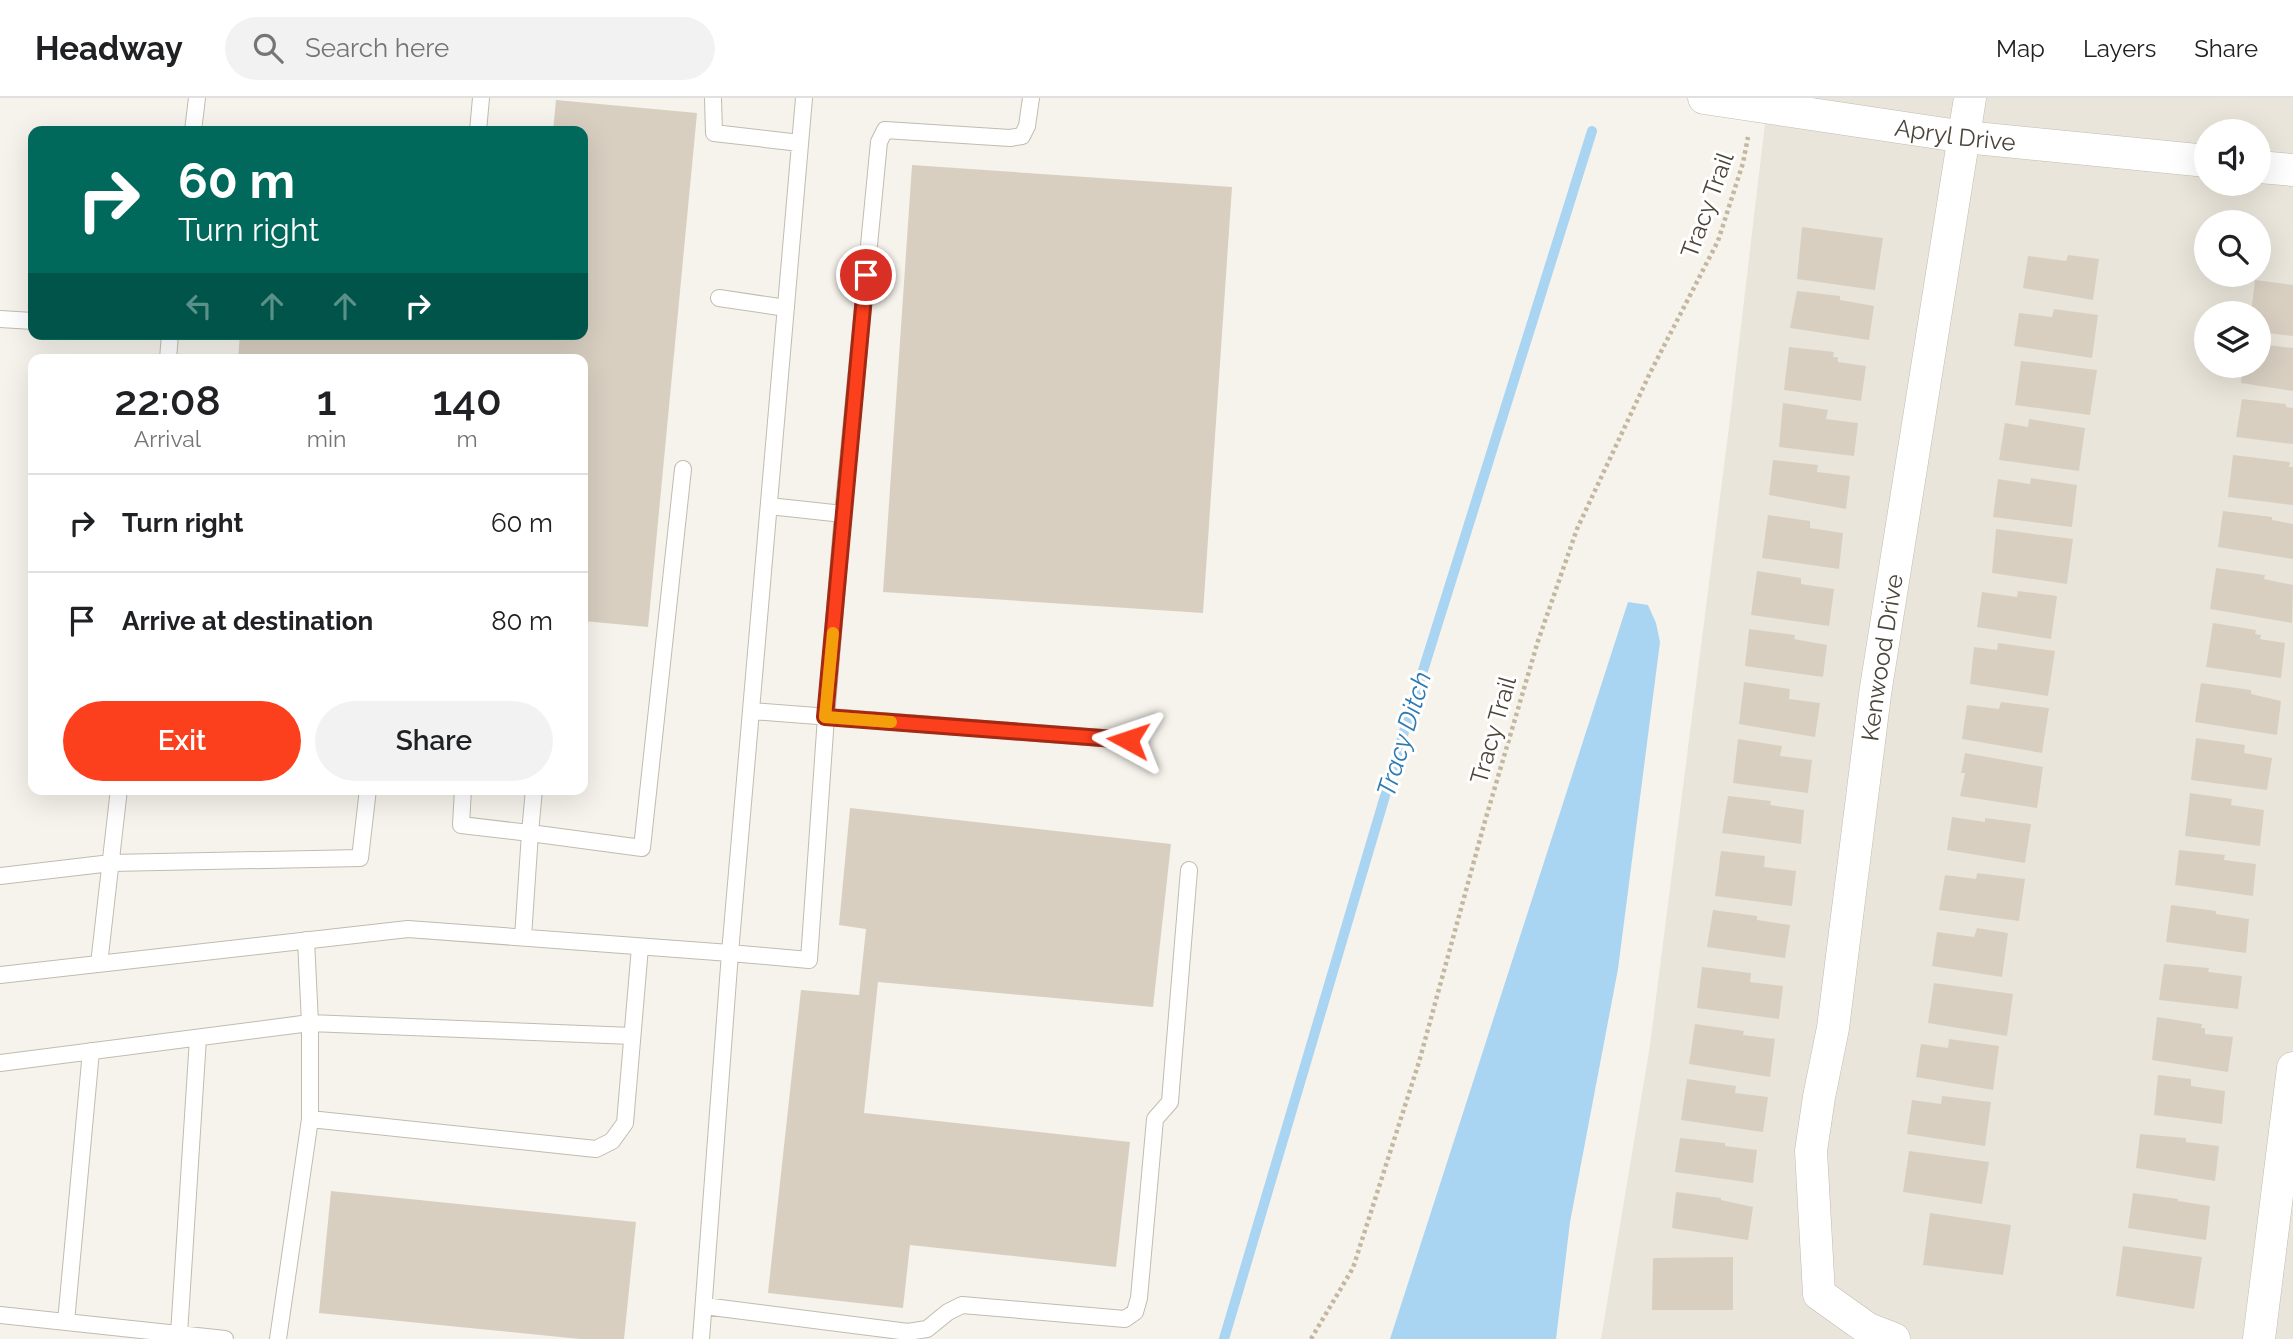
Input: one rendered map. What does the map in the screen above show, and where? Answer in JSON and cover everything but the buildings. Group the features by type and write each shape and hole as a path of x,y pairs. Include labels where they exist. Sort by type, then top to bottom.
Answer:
{"street":[{"name":"Apryl Drive","path":"1704,98 1965,137 2194,160"},
{"name":"Kenwood Drive","path":"1894,1339 1868,1329 1819,1294 1811,1151 1833,1028 1875,694 1970,98"},
{"path":"2271,168 2293,170"},
{"path":"2259,1339 2293,1068"}],"lane":[{"path":"194,126 197,98"},
{"path":"478,126 481,98"},
{"path":"713,98 714,133 800,144"},
{"path":"701,1339 730,953 804,98"},
{"path":"0,975 408,929 809,960 825,717 879,142 885,130 1010,138 1022,136 1027,126 1031,98"},
{"path":"719,299 786,308"},
{"path":"0,319 28,321"},
{"path":"462,795 460,825 642,848 683,469"},
{"path":"769,506 843,514"},
{"path":"751,711 1128,740"},
{"path":"99,964 118,795"},
{"path":"0,876 111,863 360,858 367,795"},
{"path":"523,937 533,795"},
{"path":"704,1306 908,1332 927,1329 948,1312 962,1305 1125,1319 1136,1312 1155,1119 1170,1102 1189,870"},
{"path":"278,1339 310,1119 310,1023 306,940"},
{"path":"310,1119 596,1149 612,1141 625,1124 639,947"},
{"path":"0,1063 310,1023 632,1035"},
{"path":"179,1334 198,1038"},
{"path":"66,1322 91,1051"},
{"path":"0,1315 225,1339"}],"path":[{"name":"Tracy Trail","path":"1311,1339 1353,1268 1419,1062 1538,641 1577,529 1650,373 1718,241 1743,163 1746,144"}],"shaded area":[{"path":"1768,98 2293,98 2293,1339 1601,1339 1650,1045"}],"water":[{"path":"1628,602 1648,605 1660,642 1618,969 1570,1222 1556,1339 1390,1339"}],"waterway":[{"name":"Tracy Ditch","path":"1224,1339 1406,725 1592,131"}],"slow traffic":[{"path":"833,633 825,717 891,722"}],"route":[{"path":"866,275 825,717 1128,740"}]}
